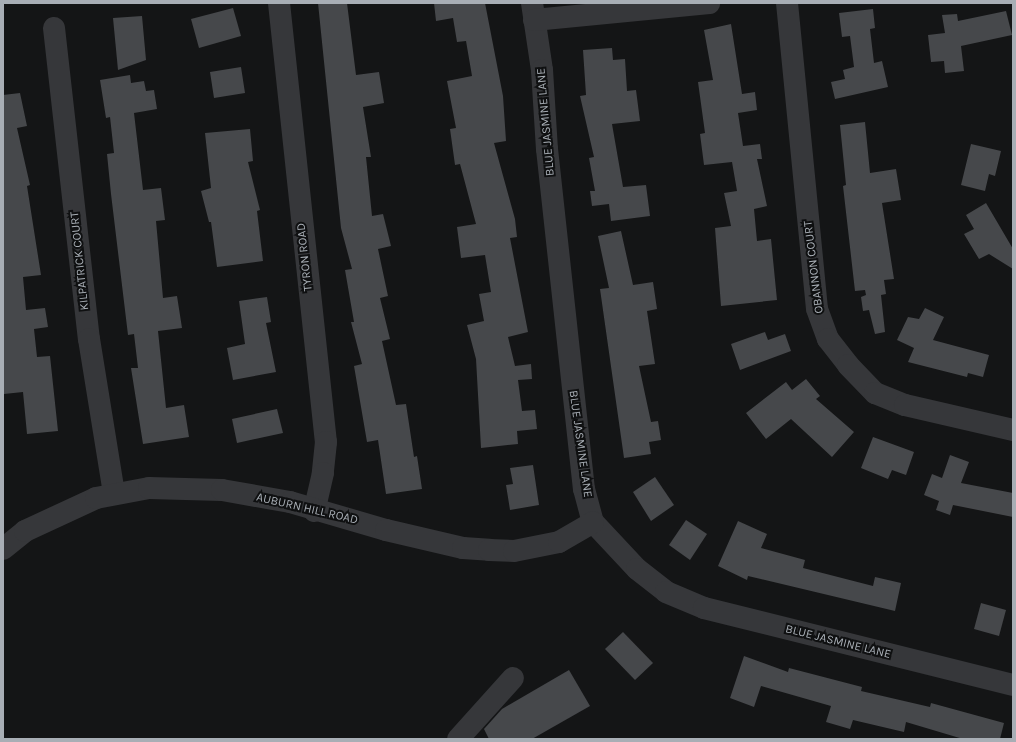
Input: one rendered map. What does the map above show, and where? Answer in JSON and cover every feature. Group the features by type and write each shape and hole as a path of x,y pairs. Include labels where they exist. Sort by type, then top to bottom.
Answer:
{"street":[{"name":"TYRON ROAD","path":"279,3 326,442 323,473 314,511"},
{"path":"533,11 709,3"},
{"name":"OBANNON COURT","path":"787,3 817,309 828,339 848,365 875,393 905,405 1013,430"},
{"name":"BLUE JASMINE LANE","path":"533,11 542,70 547,149 583,482 593,522 637,569 666,592 704,608 1013,685"},
{"name":"KILPATRICK COURT","path":"54,28 89,339 114,493"},
{"name":"AUBURN HILL ROAD","path":"3,549 25,531 96,498 114,493 149,488 222,490 290,502 314,511 463,548 489,550 514,550 559,542 593,522"},
{"path":"458,739 513,678"}],"building":[{"path":"318,3 347,3 356,75 379,72 384,103 363,107 371,157 366,157 372,216 383,214 391,246 378,249 388,296 380,298 390,339 382,341 396,405 406,404 414,457 417,456 422,489 386,494 378,440 367,442 354,366 362,364 351,322 354,322 345,270 352,269 341,228"},
{"path":"434,3 485,3 503,96 506,141 494,143 515,219 517,237 510,238 528,332 508,337 515,366 531,364 532,379 518,380 522,411 535,410 537,429 517,431 518,444 481,448 476,359 467,325 484,321 479,294 491,292 485,255 461,258 457,227 476,224 460,164 455,165 450,129 456,128 447,81 472,76 466,41 457,42 453,18 436,21"},
{"path":"233,8 241,36 199,48 191,19"},
{"path":"873,9 875,28 870,29 874,63 882,61 888,87 835,99 831,82 845,79 843,70 854,67 850,36 842,37 839,13"},
{"path":"1006,11 1012,35 961,46 964,71 945,73 944,61 931,62 928,35 945,33 942,15 957,14 958,21"},
{"path":"142,16 146,60 118,70 113,18"},
{"path":"731,24 742,94 755,92 757,110 738,113 743,146 760,144 762,159 757,159 767,206 754,209 757,241 771,239 777,300 721,306 715,228 731,226 724,193 737,191 732,162 704,165 700,134 705,133 698,82 713,80 704,30"},
{"path":"612,48 613,60 625,59 627,91 636,90 640,121 612,124 623,187 646,185 650,216 611,221 609,204 592,206 590,191 595,191 589,158 594,157 580,96 586,95 583,50"},
{"path":"241,67 245,93 214,98 210,72"},
{"path":"130,75 131,83 144,81 146,91 154,90 157,109 134,113 143,190 161,188 165,220 156,221 163,298 177,296 182,328 158,331 166,408 184,405 189,437 143,444 131,368 138,368 134,334 128,335 111,194 107,154 114,153 110,117 106,118 100,80"},
{"path":"20,93 27,126 17,128 30,185 27,186 41,275 23,277 26,310 45,308 48,327 34,329 37,357 50,356 58,431 27,434 23,392 4,394 3,384 3,95"},
{"path":"865,122 870,173 896,169 901,200 882,203 894,279 884,280 886,294 881,295 885,332 875,334 869,310 863,311 861,297 866,295 865,290 855,291 843,186 846,185 840,125"},
{"path":"250,129 253,161 248,162 260,210 257,211 263,261 217,267 211,222 209,222 201,191 211,188 205,133"},
{"path":"971,144 1001,151 995,176 989,174 985,191 961,185"},
{"path":"986,203 1013,249 1013,269 989,254 979,259 964,234 974,229 966,215"},
{"path":"621,231 633,285 653,282 657,309 647,311 655,364 639,366 651,422 658,421 661,440 649,442 651,454 624,458 600,289 609,288 598,236"},
{"path":"267,297 271,322 266,323 276,372 233,380 227,348 245,344 239,301"},
{"path":"925,308 944,317 933,340 989,355 983,377 968,373 967,377 908,362 914,348 897,340 908,317 919,319"},
{"path":"765,332 768,340 785,334 791,351 740,370 731,344"},
{"path":"806,379 820,396 816,399 854,432 832,457 791,419 766,439 746,413 786,382 792,390"},
{"path":"277,409 283,433 237,443 232,419"},
{"path":"873,437 914,452 906,475 892,470 888,479 861,468"},
{"path":"950,455 969,462 961,483 1013,493 1013,517 953,505 950,515 936,510 939,501 924,495 932,474 942,478"},
{"path":"533,465 539,505 510,510 506,485 513,484 510,468"},
{"path":"655,477 674,505 651,521 633,492"},
{"path":"686,520 707,534 690,560 669,545"},
{"path":"738,521 767,534 761,548 805,560 803,568 873,586 875,577 901,583 895,611 748,576 747,580 718,566"},
{"path":"981,603 1006,610 999,636 974,629"},
{"path":"623,632 653,663 635,680 605,649"},
{"path":"744,656 788,672 789,668 862,687 861,691 930,707 931,703 1004,723 1000,739 963,739 906,722 904,732 853,720 850,729 826,722 831,706 761,686 754,707 730,698"},
{"path":"569,670 590,706 532,739 489,739 484,729 502,709"}]}
